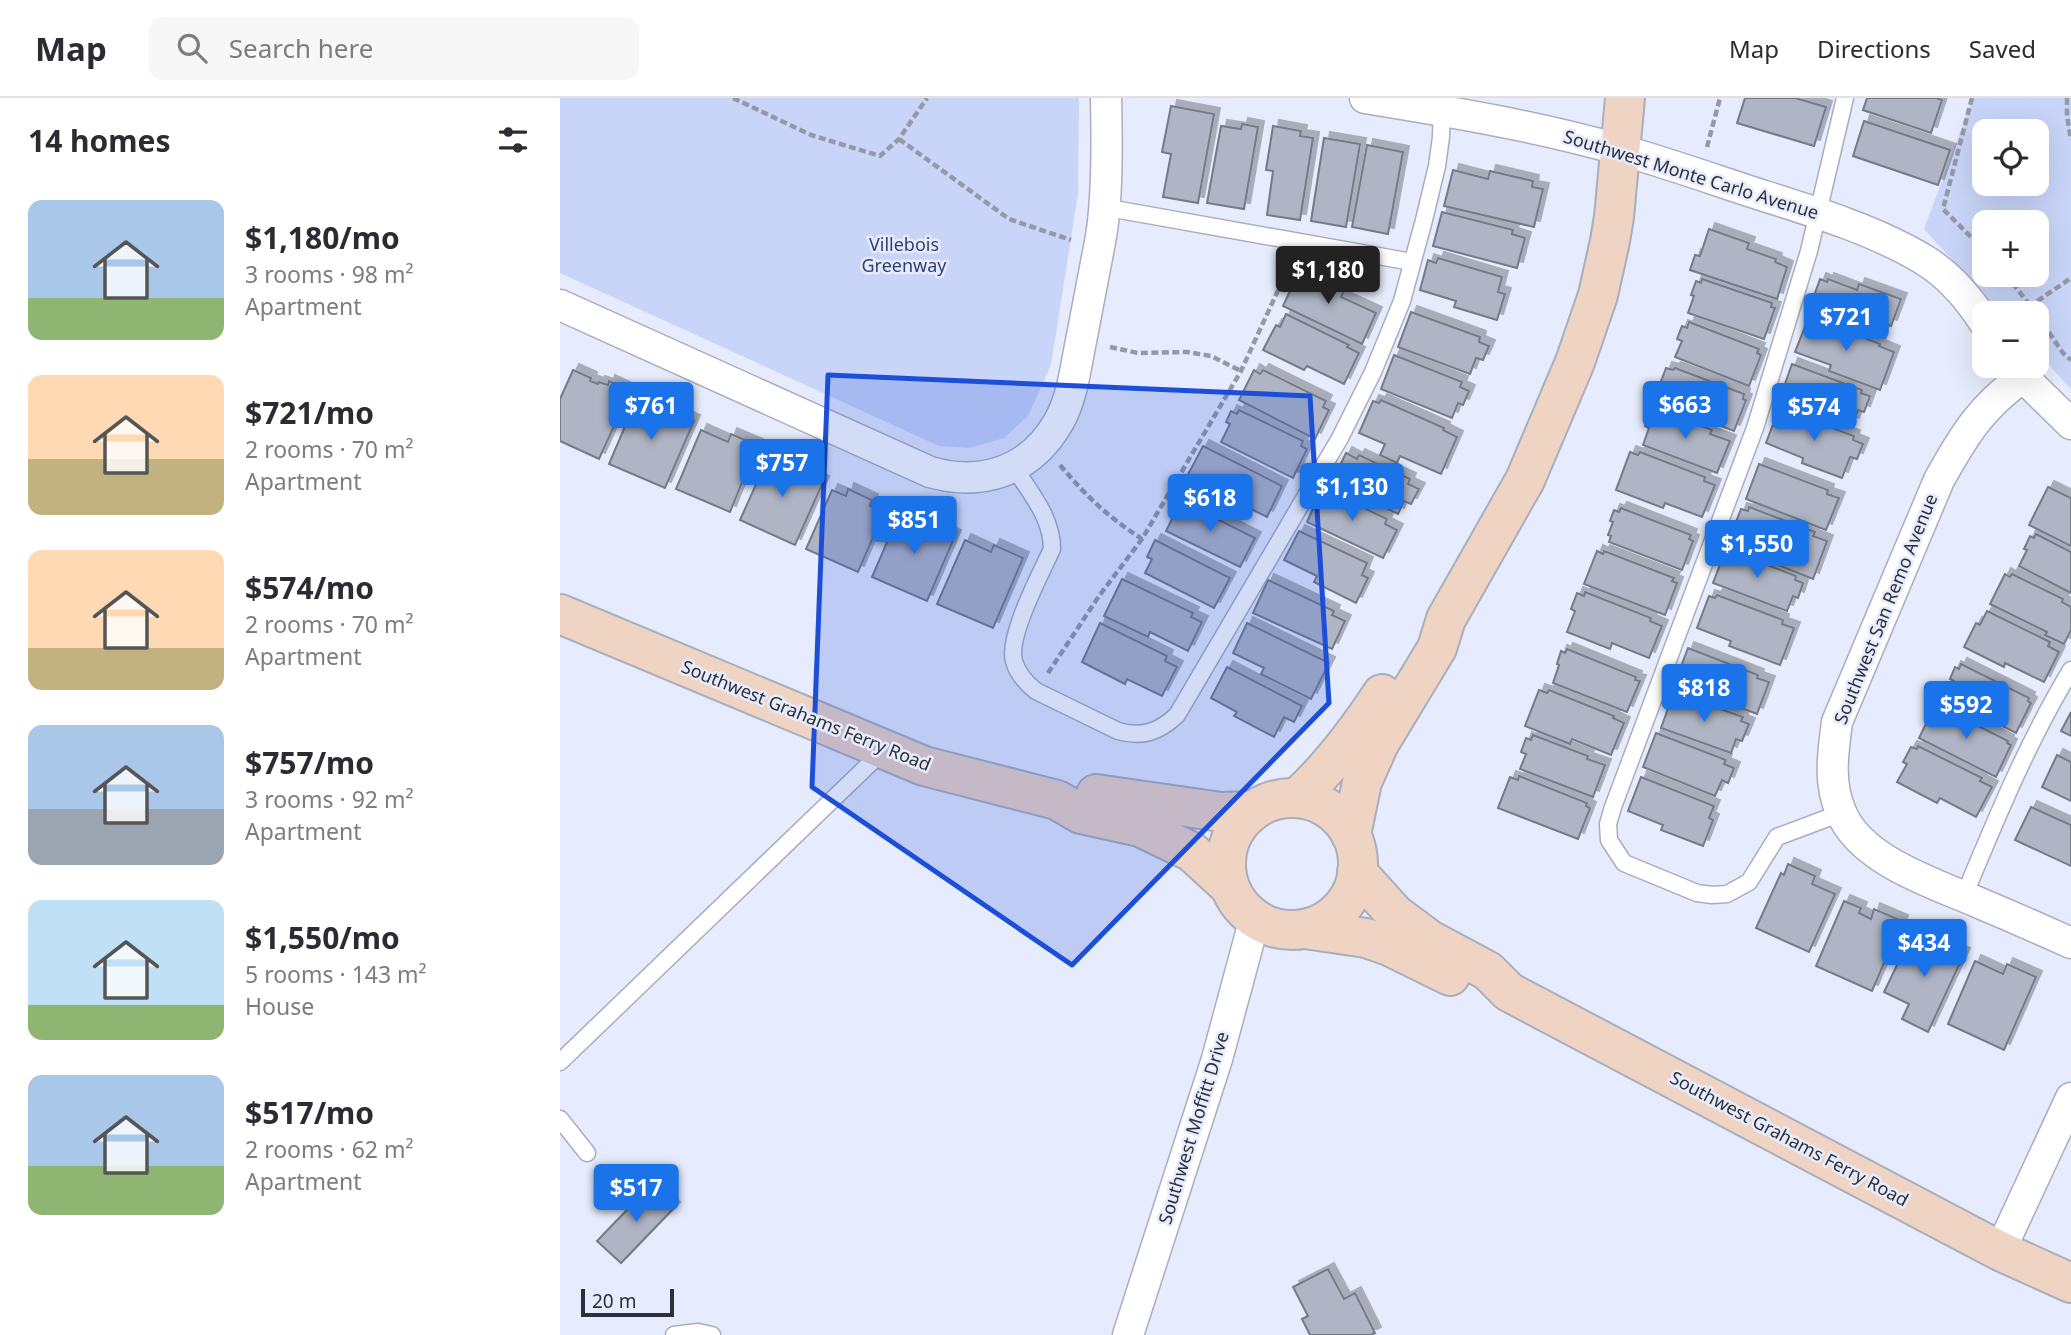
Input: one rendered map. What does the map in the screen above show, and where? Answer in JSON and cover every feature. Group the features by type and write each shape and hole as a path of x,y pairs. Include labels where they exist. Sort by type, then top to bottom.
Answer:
{"main road":[{"path":"1351,835 1362,782 1379,744 1437,648 1446,619 1525,480 1575,362 1598,295 1614,217 1625,98"},
{"name":"Southwest Grahams Ferry Road","path":"560,614 924,766 1057,800 1081,814 1140,827 1192,852 1230,887"},
{"path":"1297,798 1331,765 1359,730 1418,638 1446,619"},
{"name":"Southwest Grahams Ferry Road","path":"1057,800 1091,793 1221,813 1254,811"},
{"path":"1297,798 1315,802 1332,811 1351,835 1358,860 1349,896 1338,911 1323,923 1305,929 1271,926 1249,916 1230,887 1226,868 1228,849 1234,832 1246,817 1261,806 1279,799 1297,798"},
{"name":"Southwest Grahams Ferry Road","path":"1357,872 1395,914 1430,940 1488,971 1509,992 2000,1251 2071,1283"},
{"name":"Southwest Grahams Ferry Road","path":"1305,929 1366,938 1389,946 1473,987 1509,992"}],"street":[{"path":"560,304 930,472 946,477 979,478 996,475 1014,467 1043,444 1059,422 1068,397 1098,249 1103,207 1106,98"},
{"name":"Southwest Monte Carlo Avenue","path":"1365,98 1441,104 1620,150 1818,213 1925,260 1947,275 1972,303"},
{"name":"Southwest San Remo Avenue","path":"2013,378 1960,442 1939,480 1837,722 1832,755 1833,788 1841,814 1850,830 1895,865 2071,943"},
{"path":"2026,378 2071,424"},
{"name":"Southwest Moffitt Drive","path":"1128,1335 1217,1059 1256,919"},
{"path":"2000,1251 2071,1098"}],"lane":[{"path":"1841,814 1777,837 1749,882 1727,894 1697,893 1624,863 1609,840 1608,824 1614,807 1755,428 1810,251 1845,98"},
{"path":"1014,467 1044,514 1052,536 1052,549 1016,632 1012,648 1020,674 1036,691 1118,732 1143,735 1166,726 1177,715 1357,407 1392,327 1412,262 1437,166 1441,104"},
{"path":"1103,207 1412,262"},
{"path":"1964,896 2019,769 2049,706 2071,670"},
{"path":"560,1062 884,750"},
{"path":"560,1119 587,1153"},
{"path":"674,1335 698,1332 712,1335"}],"path":[{"path":"733,98 811,135 880,156 899,139 927,98"},
{"path":"1700,175 1720,98"},
{"path":"1972,98 1943,209 1972,238"},
{"path":"2067,98 2071,140"},
{"path":"899,139 1009,219 1098,249"},
{"path":"1036,691 1099,596 1142,539 1241,371 1300,241"},
{"path":"2038,301 2071,278"},
{"path":"2016,287 2027,301"},
{"path":"2049,333 2071,360"},
{"path":"1081,340 1138,353 1188,352 1211,356 1241,371"},
{"path":"1043,444 1088,498 1110,518 1142,539"}],"highlighted area":[{"path":"828,375 1310,396 1329,703 1072,965 812,787"}],"green space":[{"name":"Villebois Greenway","path":"560,98 1079,98 1078,194 1051,365 1028,416 1004,438 970,448 939,446 560,273"},
{"path":"1973,98 2071,98 2071,389 2049,365 2049,301 1990,301 1977,287 2049,287 2049,210 1972,210 1972,281 1924,229"}],"building":[{"path":"1745,98 1795,98 1826,107 1814,146 1737,123"},
{"path":"1867,98 1942,100 1931,133 1863,110"},
{"path":"1171,106 1214,114 1198,203 1163,197 1171,154 1162,152"},
{"path":"1864,121 1950,150 1938,185 1853,156"},
{"path":"1242,124 1258,127 1244,209 1207,203 1221,126 1241,129"},
{"path":"1273,126 1301,131 1300,136 1313,138 1300,220 1267,215 1273,171 1266,170"},
{"path":"1324,138 1360,144 1346,227 1311,221"},
{"path":"1367,145 1403,152 1388,234 1352,227"},
{"path":"1453,170 1488,179 1490,171 1533,181 1532,187 1543,189 1534,227 1444,206"},
{"path":"1442,212 1513,230 1512,234 1525,238 1517,268 1433,246"},
{"path":"1709,229 1749,243 1747,249 1776,259 1775,262 1787,267 1777,299 1690,270 1695,255 1700,256"},
{"path":"1438,258 1502,277 1498,292 1505,294 1497,320 1454,307 1456,301 1420,290 1428,260 1436,263"},
{"path":"1301,267 1345,288 1341,297 1376,313 1362,344 1283,306"},
{"path":"1702,279 1772,303 1771,307 1775,308 1764,339 1688,313 1696,281 1701,283"},
{"path":"1820,279 1827,282 1828,279 1857,290 1859,284 1901,299 1891,326 1886,324 1881,337 1809,310"},
{"path":"1411,312 1480,337 1479,342 1489,346 1483,360 1476,358 1470,374 1398,347"},
{"path":"1286,314 1349,345 1347,347 1359,353 1344,384 1307,366 1304,370 1263,350 1276,325 1280,327"},
{"path":"1808,319 1815,322 1816,319 1894,352 1880,390 1829,371 1831,365 1795,352"},
{"path":"1689,322 1759,349 1757,353 1761,355 1749,386 1675,357 1682,341 1677,339 1682,326 1687,328"},
{"path":"1394,355 1462,382 1460,387 1469,391 1463,405 1458,403 1452,418 1381,389"},
{"path":"1792,364 1862,390 1861,393 1870,396 1864,412 1858,410 1853,424 1780,398"},
{"path":"1666,368 1675,368 1744,394 1743,399 1746,400 1734,431 1654,400"},
{"path":"573,370 598,384 608,385 609,381 630,391 599,459 560,441 560,399"},
{"path":"1254,370 1260,374 1263,370 1326,401 1323,407 1329,410 1315,439 1239,400"},
{"path":"638,396 694,421 665,488 609,464"},
{"path":"1381,400 1444,428 1443,430 1457,437 1441,474 1400,456 1397,463 1380,455 1385,444 1359,433 1373,401 1379,403"},
{"path":"1658,409 1712,430 1710,434 1730,441 1717,473 1643,445 1649,428 1645,426 1651,411 1657,413"},
{"path":"1239,410 1303,441 1301,446 1307,449 1293,478 1221,442 1230,424 1226,422 1231,411 1237,414"},
{"path":"1778,411 1786,414 1787,411 1854,436 1853,440 1863,444 1857,459 1850,457 1842,478 1802,463 1803,458 1766,443"},
{"path":"701,430 728,442 731,434 757,445 730,512 676,489"},
{"path":"1203,446 1282,486 1267,517 1231,499 1228,504 1184,482"},
{"path":"771,451 800,463 797,470 823,482 795,545 740,520"},
{"path":"1630,452 1638,455 1640,452 1705,477 1704,481 1715,485 1702,517 1665,503 1663,508 1616,490"},
{"path":"1346,453 1357,459 1359,455 1410,479 1408,484 1419,489 1411,504 1404,501 1398,514 1332,482"},
{"path":"1759,464 1828,490 1827,494 1839,498 1826,530 1746,499"},
{"path":"2048,487 2071,498 2071,546 2029,525"},
{"path":"1322,488 1387,519 1385,524 1397,530 1383,558 1307,522"},
{"path":"848,489 872,500 870,506 884,512 858,572 806,549 832,490 846,496"},
{"path":"1181,501 1255,538 1240,567 1166,531"},
{"path":"1749,507 1815,532 1813,536 1827,541 1813,579 1763,559 1765,554 1729,540 1741,509 1748,511"},
{"path":"1621,508 1691,535 1689,539 1693,541 1682,570 1609,542 1611,536 1608,535 1613,522 1610,521 1614,510 1619,512"},
{"path":"900,512 955,536 927,601 872,577"},
{"path":"1299,531 1367,563 1362,575 1368,578 1356,603 1314,582 1317,576 1284,560"},
{"path":"2036,534 2071,552 2071,593 2019,566 2030,536 2034,538"},
{"path":"965,540 991,552 994,545 1023,558 993,628 937,604"},
{"path":"1155,540 1230,578 1214,608 1145,573 1152,559 1147,557"},
{"path":"1726,549 1796,576 1795,580 1803,583 1798,598 1793,596 1787,611 1713,583"},
{"path":"1597,551 1603,554 1604,551 1674,578 1672,581 1677,583 1665,615 1584,584"},
{"path":"2005,574 2010,577 2012,574 2063,599 2062,602 2071,607 2071,630 2064,644 2045,635 2047,632 1990,604"},
{"path":"1122,579 1193,613 1191,617 1202,622 1188,651 1150,632 1148,637 1104,616"},
{"path":"1268,580 1334,611 1332,615 1345,621 1332,649 1253,613"},
{"path":"1585,592 1651,618 1650,621 1662,626 1649,658 1612,643 1610,649 1567,632 1575,611 1571,609 1577,593 1584,596"},
{"path":"1717,595 1783,620 1782,624 1794,628 1780,665 1729,646 1731,641 1697,628 1709,596 1715,598"},
{"path":"1987,611 2050,642 2048,646 2059,652 2044,682 2005,663 2004,667 1964,647 1976,623 1980,625"},
{"path":"1100,623 1167,656 1165,661 1177,667 1162,696 1127,679 1125,684 1082,662"},
{"path":"1247,623 1329,663 1311,699 1261,674 1264,668 1233,653"},
{"path":"1688,648 1758,675 1757,678 1769,682 1757,714 1675,683"},
{"path":"1567,649 1640,681 1627,712 1553,683 1561,651 1565,653"},
{"path":"1961,664 2029,698 2031,703 2016,733 1946,698 1954,681 1950,679 1955,667 1959,669"},
{"path":"1227,667 1302,706 1294,722 1284,717 1274,737 1234,716 1237,712 1211,698"},
{"path":"1539,690 1547,693 1549,690 1614,716 1613,718 1624,723 1611,755 1572,739 1570,744 1525,726"},
{"path":"1673,695 1743,717 1741,721 1749,724 1742,741 1736,739 1731,753 1661,728"},
{"path":"1934,707 1942,711 1943,708 2008,741 2011,745 1996,777 1919,738"},
{"path":"2071,712 2071,736 2061,731"},
{"path":"1656,733 1726,760 1724,764 1734,768 1728,783 1722,780 1715,796 1643,767"},
{"path":"1533,735 1605,765 1593,797 1520,769 1526,754 1521,752 1526,738 1531,740"},
{"path":"1918,746 1982,778 1980,781 1992,787 1976,817 1940,798 1937,803 1897,782 1907,764 1903,762 1911,747 1917,749"},
{"path":"2057,755 2071,762 2071,801 2042,787"},
{"path":"1519,776 1587,803 1586,806 1590,808 1578,839 1498,808 1510,777 1518,780"},
{"path":"1641,777 1714,806 1709,818 1713,820 1703,846 1661,830 1663,825 1628,811"},
{"path":"2031,807 2071,825 2071,866 2015,840"},
{"path":"1788,864 1815,876 1812,884 1835,894 1809,952 1756,928 1781,873 1784,875"},
{"path":"1844,901 1861,908 1859,913 1871,919 1874,909 1902,921 1872,991 1816,966"},
{"path":"1922,934 1964,954 1928,1032 1902,1019 1909,1004 1884,992 1911,936 1919,940"},
{"path":"1975,961 2003,974 2007,964 2036,977 2004,1050 1948,1024"},
{"path":"651,1185 674,1208 621,1263 597,1241"},
{"path":"1328,1269 1344,1299 1355,1293 1375,1333 1310,1335 1302,1319 1308,1316 1293,1287"}]}
